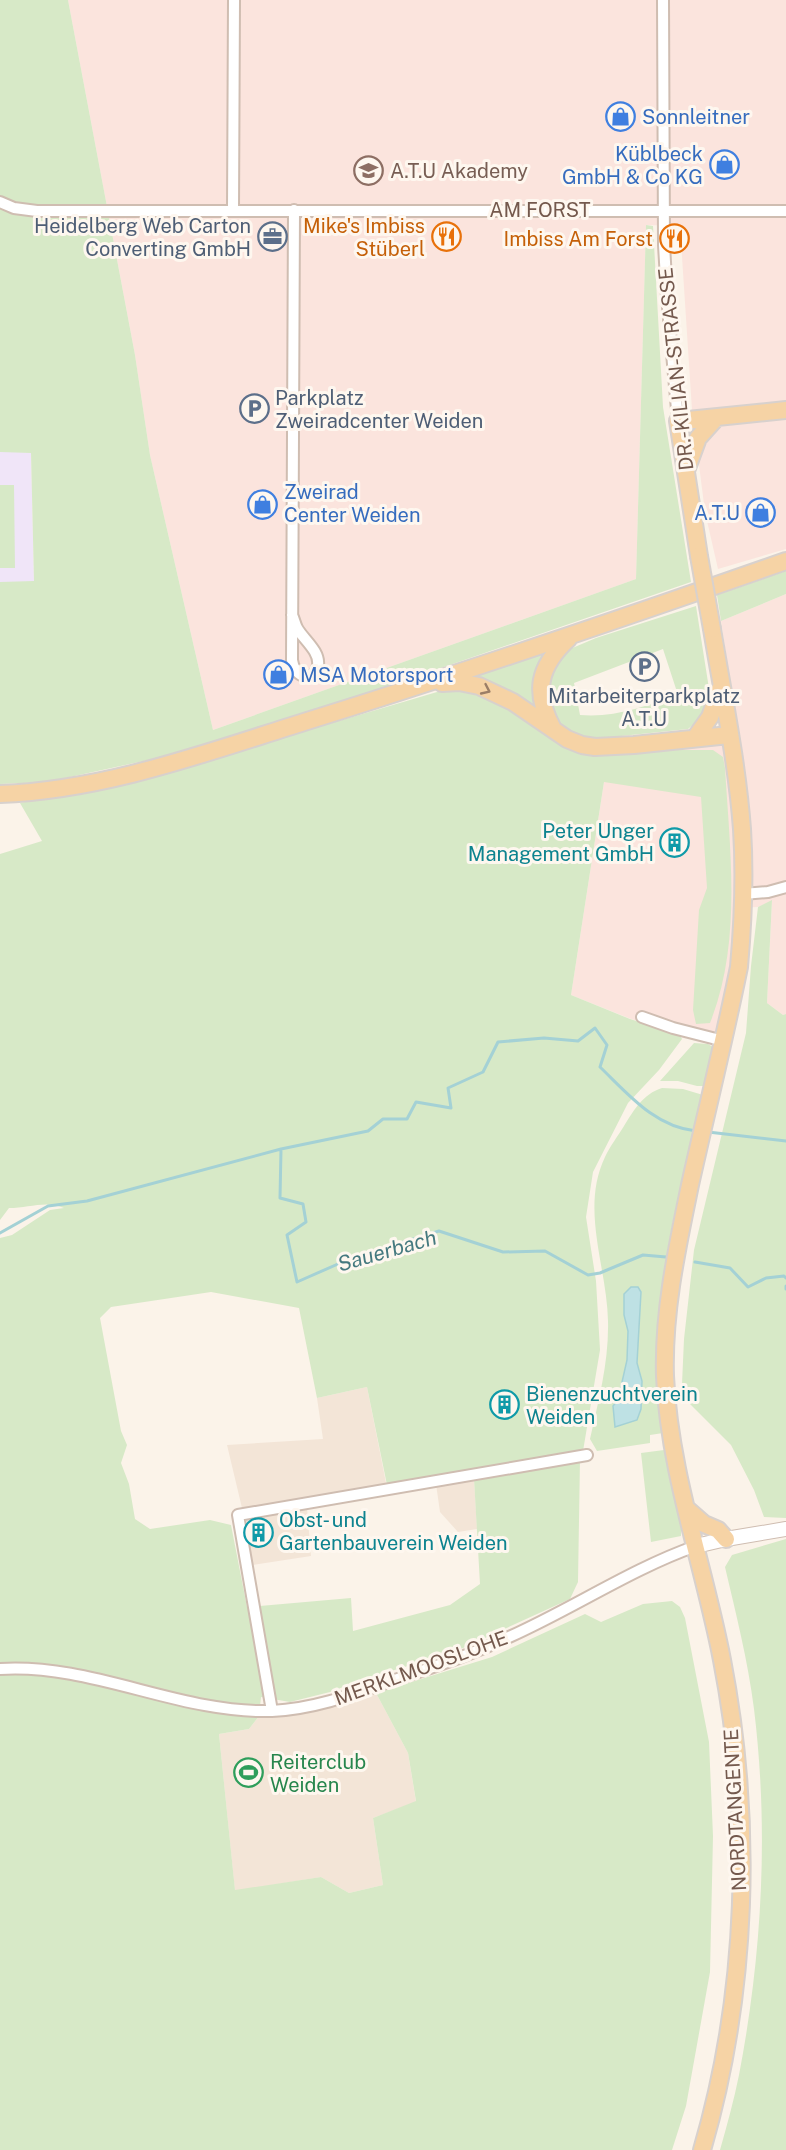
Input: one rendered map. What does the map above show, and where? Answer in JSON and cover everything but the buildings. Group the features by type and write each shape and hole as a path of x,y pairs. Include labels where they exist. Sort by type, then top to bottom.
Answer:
{"main road":[{"path":"678,421 786,410"},
{"path":"686,475 698,438 716,418"},
{"name":"DR.-KILIAN-STRASSE","path":"678,421 742,829 743,894 739,968 724,1041"},
{"path":"0,794 84,785 168,765 429,683 786,561"},
{"path":"553,730 544,713 540,693 542,677 549,660 573,635"},
{"path":"429,683 459,682 479,686 513,702 567,739 582,745 596,747 729,735"},
{"path":"695,738 710,717 721,685"},
{"name":"NORDTANGENTE","path":"702,2150 720,2075 732,2003 740,1919 741,1839 736,1759 723,1661 678,1472 669,1423 665,1376 666,1329 675,1257 724,1041"},
{"path":"688,1510 704,1524 718,1530 726,1539"}],"street":[{"path":"233,210 234,0"},
{"name":"DR.-KILIAN-STRASSE","path":"663,0 663,210 667,296 678,421"},
{"name":"AM FORST","path":"0,202 14,208 29,210 786,211"},
{"path":"292,615 296,627 318,660 317,668 304,677 292,667 292,615 294,210"},
{"path":"743,894 786,887"},
{"path":"642,1017 673,1028 724,1041"},
{"path":"272,1711 238,1515 587,1455"},
{"path":"696,1546 786,1529"},
{"name":"MERKLMOOSLOHE","path":"0,1669 33,1669 80,1675 196,1704 235,1709 272,1711 306,1707 342,1698 468,1655 510,1637 666,1558 696,1546"}],"shaded area":[{"path":"68,0 786,0 786,549 718,569 705,512 692,410 680,226 646,225 636,579 213,730 150,455 135,355"},
{"path":"0,452 31,452 34,582 0,582"},
{"path":"786,594 786,1014 783,1015 767,1003 772,901 758,907 735,908 732,951 717,1046 631,1019 571,995 609,750 706,746 739,739 721,621"},
{"path":"367,1387 388,1493 307,1508 311,1556 252,1565 242,1508 227,1445 323,1439 317,1398"},
{"path":"474,1479 477,1529 458,1532 440,1512 436,1484"},
{"path":"376,1693 408,1753 416,1802 373,1818 383,1885 349,1893 321,1877 235,1891 219,1734 249,1729 259,1716 280,1716"}],"green space":[{"path":"0,0 68,0 135,355 150,455 213,730 636,579 646,225 653,226 663,407 691,582 217,745 47,782 0,784 0,582 34,581 31,453 0,452"},
{"path":"0,485 14,485 15,568 0,568"},
{"path":"786,571 786,594 721,621 717,595"},
{"path":"696,606 710,695 700,719 688,729 593,739 571,735 556,722 547,695 554,664 570,649 596,638","holes":["663,649 678,695 618,713 580,715 574,683"]},
{"path":"553,647 535,679 534,687 539,716 466,677"},
{"path":"461,687 508,706 564,747 609,750 713,750 723,757 725,768 731,865 730,929 727,961 710,1023 696,1024 693,1010 699,910 707,888 701,797 604,782 571,995 630,1019 680,1035 682,1039 659,1070 628,1103 593,1172 586,1217 596,1281 600,1350 583,1451 387,1485 367,1387 317,1398 299,1308 211,1292 111,1307 100,1318 121,1431 127,1445 121,1463 129,1484 135,1519 150,1529 210,1520 231,1525 247,1607 351,1598 353,1631 450,1605 480,1584 474,1479 580,1459 578,1582 570,1599 452,1653 364,1679 330,1692 290,1702 261,1697 259,1716 249,1729 219,1734 235,1890 321,1877 349,1893 383,1885 373,1818 416,1801 408,1753 376,1693 492,1657 585,1614 601,1622 643,1604 672,1601 680,1607 685,1618 709,1742 713,1836 710,1972 686,2106 672,2150 0,2150 0,1238 12,1235 50,1210 64,1208 44,1204 9,1208 0,1220 0,854 42,841 20,803 176,769 437,692"},
{"path":"772,900 767,1003 783,1015 786,1014 786,1518 764,1517 754,1490 731,1445 686,1400 682,1384 684,1339 694,1250 746,1033 758,907"},
{"path":"694,1043 708,1044 713,1047 704,1086 678,1081 660,1081"},
{"path":"662,1088 683,1089 703,1095 670,1235 664,1271 657,1342 657,1378 663,1433 650,1435 650,1443 597,1451 590,1439 600,1395 608,1336 607,1301 595,1218 598,1177 607,1153 631,1114 644,1098","holes":["641,1292 637,1363 642,1381 641,1409 616,1427 613,1406 618,1400 627,1361 628,1331 624,1315"]},
{"path":"664,1450 681,1521 681,1536 651,1542 641,1453"},
{"path":"786,1539 786,2150 720,2150 733,2103 747,2030 758,1939 762,1847 759,1755 754,1709 745,1655 725,1567 732,1555"}],"water":[{"path":"631,1287 638,1287 641,1292 637,1363 642,1381 641,1409 637,1420 615,1427 613,1406 618,1400 627,1360 628,1331 624,1315 624,1294"}],"waterway":[{"name":"Sauerbach","path":"0,1233 48,1206 87,1201 281,1149 368,1131 383,1119 407,1119 416,1102 451,1108 448,1088 483,1072 498,1042 544,1038 578,1041 595,1028 607,1045 600,1067 643,1108 668,1123 696,1131"},
{"name":"Sauerbach","path":"708,1132 786,1141"},
{"name":"Sauerbach","path":"281,1149 280,1198 303,1204 306,1222 287,1235 297,1282 347,1260 439,1231 503,1252 545,1251 588,1275 600,1273 643,1255 666,1257"},
{"name":"Sauerbach","path":"695,1262 730,1268 748,1287 766,1278 784,1276 786,1278"}],"place":[{"name":"Sonnleitner","path":"621,117"},
{"name":"Küblbeck GmbH & Co KG","path":"724,165"},
{"name":"A.T.U Akademy","path":"369,171"},
{"name":"Heidelberg Web Carton Converting GmbH","path":"272,237"},
{"name":"Mike's Imbiss Stüberl","path":"446,237"},
{"name":"Imbiss Am Forst","path":"674,239"},
{"name":"Parkplatz Zweiradcenter Weiden","path":"254,409"},
{"name":"Zweirad Center Weiden","path":"263,504"},
{"name":"A.T.U","path":"761,513"},
{"name":"Mitarbeiterparkplatz A.T.U","path":"644,666"},
{"name":"MSA Motorsport","path":"279,675"},
{"name":"Peter Unger Management GmbH","path":"675,842"},
{"name":"Bienenzuchtverein Weiden","path":"505,1405"},
{"name":"Obst- und Gartenbauverein Weiden","path":"258,1532"},
{"name":"Reiterclub Weiden","path":"249,1773"}]}
